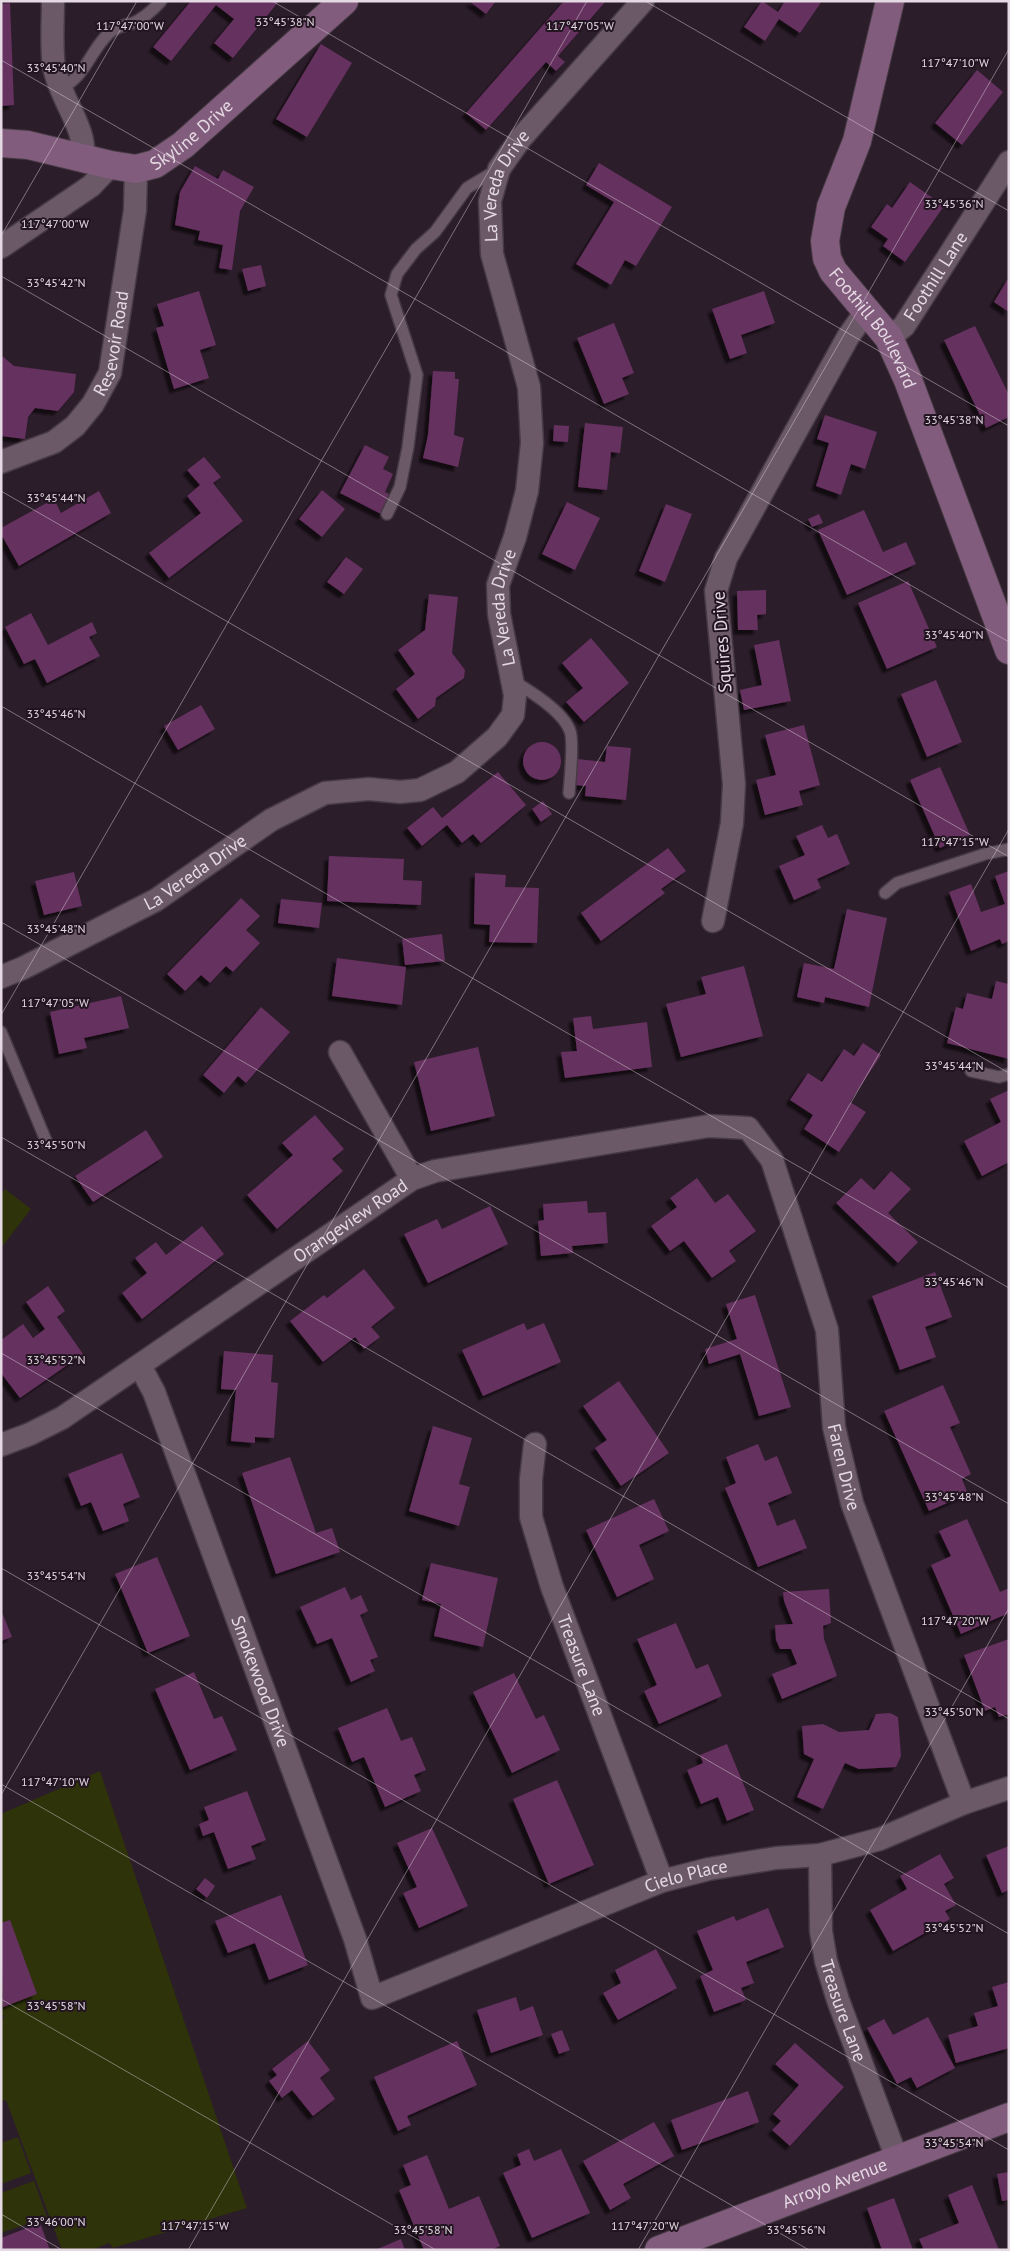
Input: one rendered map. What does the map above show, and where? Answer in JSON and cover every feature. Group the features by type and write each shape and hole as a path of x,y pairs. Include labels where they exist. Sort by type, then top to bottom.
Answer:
{"street":[{"path":"53,1 54,66 60,89 82,134 84,145 83,158"},
{"name":"Skyline Drive","path":"124,167 155,164 182,145 344,1"},
{"name":"La Vereda Drive","path":"1,976 23,968 156,900 271,820 326,792 369,789 400,792 420,790 457,772 497,737 513,715 515,695 499,614 498,586 515,537 527,491 532,443 529,387 492,254 490,201 499,169 521,138 643,1"},
{"name":"Foothill Boulevard","path":"890,1 857,141 831,207 825,241 827,258 833,270 890,338 908,380 1009,650"},
{"path":"1,143 28,145 124,167"},
{"name":"Foothill Lane","path":"890,338 904,326 1009,162"},
{"path":"1,247 91,186 124,167"},
{"name":"Resevoir Road","path":"1,462 54,442 75,426 93,404 110,373 135,210 124,167"},
{"name":"Squires Drive","path":"713,921 732,823 734,784 717,599 719,575 726,558 848,337 867,310"},
{"path":"340,1052 412,1179"},
{"name":"Orangeview Road","path":"1,1444 62,1418 140,1366 379,1199 412,1179 435,1171 709,1126 748,1128"},
{"name":"Faren Drive","path":"748,1128 772,1160 827,1330 834,1427 852,1504 964,1803"},
{"name":"Smokewood Drive","path":"140,1366 160,1410 354,1939 372,1998"},
{"name":"Treasure Lane","path":"535,1444 530,1479 531,1518 552,1587 662,1881"},
{"name":"Cielo Place","path":"372,1998 662,1881 709,1869 776,1858 820,1855 880,1839 964,1803 1009,1788"},
{"name":"Treasure Lane","path":"820,1855 821,1931 826,1962 838,2000 897,2159"},
{"name":"Arroyo Avenue","path":"659,2250 1009,2118"}],"lane":[{"path":"60,89 73,82 82,74 93,51 110,32 148,14 161,1"},
{"path":"387,514 400,487 409,439 417,375 391,295 397,274 416,250 435,232 467,188 499,169"},
{"path":"513,681 540,699 559,716 570,732 568,793"},
{"path":"886,893 897,883 985,854 1009,850"},
{"path":"1,1032 47,1143"},
{"path":"971,1071 999,1077 1009,1074"}],"green space":[{"path":"5,1189 31,1209 1,1248 1,1194"},
{"path":"100,1771 247,2208 113,2248 109,2243 92,2250 62,2250 6,2100 1,2101 1,2023 5,2015 1,2016 1,1814"},
{"path":"18,2137 31,2173 1,2184 1,2143"},
{"path":"34,2181 47,2217 1,2233 1,2193"}],"building":[{"path":"191,1 279,1 233,58 214,43 234,19 216,5 171,61 153,47"},
{"path":"469,1 496,1 486,14"},
{"path":"564,1 606,1 558,56 565,62 556,71 546,62 486,130 466,113"},
{"path":"762,1 778,12 785,1 822,1 800,33 779,19 765,41 744,27"},
{"path":"10,3 14,105 1,106 1,4"},
{"path":"321,44 352,63 307,137 276,119"},
{"path":"977,70 1003,92 962,145 935,123"},
{"path":"599,163 672,207 636,266 625,260 611,285 576,264 614,202 586,185"},
{"path":"195,166 218,179 223,170 254,187 240,211 232,270 219,268 223,245 198,240 200,231 175,225 180,192"},
{"path":"910,182 944,206 905,262 883,246 888,239 871,227 887,204 892,208"},
{"path":"261,265 266,286 248,291 242,269"},
{"path":"1009,277 1009,312 994,302"},
{"path":"199,291 216,345 200,350 209,378 174,389 156,328 164,326 157,304"},
{"path":"764,291 775,323 741,335 747,353 730,359 712,309"},
{"path":"614,323 634,373 622,378 629,394 604,404 577,338"},
{"path":"975,326 1009,395 1009,417 986,428 944,340"},
{"path":"1,355 14,366 76,374 74,392 58,411 35,408 28,417 25,439 1,436"},
{"path":"433,371 455,372 455,379 459,379 454,435 464,438 458,467 423,458 428,435"},
{"path":"825,415 877,432 865,469 851,464 841,495 816,486 829,443 817,439"},
{"path":"585,423 623,427 620,453 611,452 607,490 578,487"},
{"path":"554,425 569,426 568,442 553,441"},
{"path":"365,445 389,457 383,469 393,474 385,492 393,496 383,515 340,493"},
{"path":"204,457 221,477 213,483 243,521 169,578 149,553 201,513 187,496 200,485 187,470"},
{"path":"322,490 345,509 322,537 299,519"},
{"path":"99,491 111,513 19,566 1,534 1,528 54,499 61,513"},
{"path":"567,502 600,518 575,570 542,554"},
{"path":"666,504 692,514 665,582 639,571"},
{"path":"864,510 883,552 906,542 916,564 847,595 818,530"},
{"path":"819,514 823,523 812,527 808,519"},
{"path":"346,557 363,569 344,594 327,582"},
{"path":"908,581 937,647 887,669 858,603"},
{"path":"766,590 766,614 757,615 758,630 738,630 737,591"},
{"path":"429,594 458,597 452,653 465,670 464,678 436,698 435,706 418,719 396,689 415,674 398,650 425,630"},
{"path":"31,613 48,645 92,622 97,633 89,637 100,656 47,683 35,659 24,664 5,627"},
{"path":"591,638 629,683 584,722 566,702 583,688 562,663"},
{"path":"779,640 791,701 744,710 740,690 762,685 754,645"},
{"path":"936,680 962,742 927,757 901,694"},
{"path":"201,705 215,729 178,750 164,726"},
{"path":"804,725 820,785 799,791 803,805 765,815 756,780 776,775 765,735"},
{"path":"542,742 549,743 555,748 560,754 560,768 555,774 549,779 542,780 535,779 529,774 524,768 523,761 524,754 529,748 535,743"},
{"path":"607,746 631,748 626,800 585,796 586,786 575,785 577,759 605,762"},
{"path":"940,767 970,835 940,848 910,780"},
{"path":"498,772 526,805 481,843 473,834 462,843 447,825 422,846 407,828 433,807 442,818"},
{"path":"543,801 552,814 541,822 532,809"},
{"path":"822,825 828,838 837,834 850,864 817,879 821,888 794,900 779,866 805,855 796,836"},
{"path":"668,848 686,871 661,889 665,893 601,941 581,913"},
{"path":"329,856 404,859 403,880 422,881 421,905 327,901"},
{"path":"1009,871 1009,941 1002,944 1000,939 971,951 949,892 971,884 981,912 1005,904 995,876"},
{"path":"74,872 82,906 44,915 35,881"},
{"path":"475,873 506,875 505,887 539,888 537,943 489,942 490,925 474,924"},
{"path":"241,898 260,916 246,930 260,943 233,972 226,966 210,983 201,975 185,991 167,974"},
{"path":"281,899 322,903 319,928 278,923"},
{"path":"847,909 887,918 869,1007 825,997 824,1003 797,997 804,963 834,969"},
{"path":"442,934 445,961 405,965 402,939"},
{"path":"337,958 406,967 402,1005 332,996"},
{"path":"744,966 763,1036 681,1057 666,1004 706,994 701,977"},
{"path":"996,981 1009,984 1009,1059 947,1043 956,1007 963,1009 967,993 992,999"},
{"path":"121,996 129,1028 84,1038 87,1048 59,1054 50,1012"},
{"path":"261,1007 290,1032 246,1083 238,1076 224,1093 203,1075"},
{"path":"591,1016 593,1029 647,1022 652,1067 565,1078 561,1052 577,1051 573,1018"},
{"path":"863,1043 881,1055 850,1102 866,1112 839,1152 804,1129 813,1115 790,1100 808,1073 822,1082 844,1049 854,1056"},
{"path":"478,1047 495,1116 431,1131 414,1062"},
{"path":"1009,1090 1009,1162 982,1176 964,1141 1001,1122 990,1099"},
{"path":"315,1115 344,1149 332,1159 343,1171 277,1229 247,1195 293,1155 282,1143"},
{"path":"146,1130 163,1157 93,1202 75,1176"},
{"path":"891,1171 911,1189 888,1213 918,1242 898,1263 836,1203 861,1178 874,1190"},
{"path":"697,1178 715,1203 728,1194 756,1231 729,1251 736,1261 712,1278 684,1241 670,1251 651,1226 677,1207 670,1198"},
{"path":"587,1201 588,1213 606,1212 608,1243 572,1246 573,1253 541,1256 538,1221 544,1220 543,1204"},
{"path":"490,1206 508,1244 428,1283 404,1234 437,1219 442,1229"},
{"path":"202,1226 224,1254 142,1319 122,1293 147,1273 135,1258 156,1242 166,1255"},
{"path":"364,1269 395,1308 371,1327 380,1337 364,1349 355,1337 323,1362 290,1321 324,1295 327,1298"},
{"path":"935,1272 952,1317 925,1327 936,1357 900,1370 872,1296"},
{"path":"48,1286 65,1311 57,1317 83,1354 20,1398 1,1373 1,1340 23,1324 33,1338 45,1329 26,1302"},
{"path":"755,1295 791,1407 759,1416 740,1354 709,1364 705,1349 737,1339 726,1304"},
{"path":"524,1323 527,1330 544,1323 561,1362 483,1396 462,1350"},
{"path":"224,1351 273,1355 271,1382 278,1383 274,1438 255,1437 255,1443 231,1441 236,1390 221,1389"},
{"path":"619,1381 669,1453 621,1486 595,1448 607,1440 583,1406"},
{"path":"943,1385 960,1423 950,1427 971,1474 962,1479 968,1494 929,1511 884,1411"},
{"path":"433,1426 472,1438 459,1484 470,1487 459,1526 409,1511"},
{"path":"758,1444 765,1461 777,1456 792,1493 768,1503 777,1526 795,1519 807,1548 758,1567 725,1488 736,1483 726,1457"},
{"path":"122,1453 140,1497 123,1504 129,1521 103,1531 91,1502 81,1506 68,1474"},
{"path":"290,1457 316,1533 332,1528 340,1552 276,1574 242,1473"},
{"path":"654,1499 669,1531 639,1545 654,1579 617,1597 586,1530"},
{"path":"967,1519 1000,1592 1009,1588 1009,1613 961,1634 931,1565 951,1556 939,1531"},
{"path":"157,1557 190,1636 148,1653 115,1574"},
{"path":"431,1563 498,1578 483,1647 434,1636 441,1604 422,1600"},
{"path":"345,1587 351,1600 361,1595 368,1611 360,1615 378,1657 370,1660 375,1671 351,1682 332,1638 317,1644 300,1607"},
{"path":"829,1589 831,1623 823,1626 824,1639 837,1676 782,1699 772,1674 797,1664 791,1649 780,1649 776,1640 775,1625 793,1624 784,1601 783,1592"},
{"path":"1,1610 12,1637 1,1641"},
{"path":"676,1623 696,1669 708,1664 722,1696 659,1724 644,1691 657,1685 637,1639"},
{"path":"1009,1639 1009,1714 999,1717 995,1707 985,1711 964,1655"},
{"path":"194,1672 214,1719 222,1716 237,1750 190,1770 155,1689"},
{"path":"514,1673 536,1719 544,1715 560,1750 512,1773 473,1692"},
{"path":"387,1708 401,1741 412,1737 426,1770 414,1775 421,1791 385,1807 364,1757 352,1762 338,1728"},
{"path":"890,1713 898,1717 901,1756 896,1767 859,1769 845,1763 823,1809 797,1797 814,1759 804,1754 802,1726 823,1724 839,1732 869,1730 876,1714"},
{"path":"727,1744 754,1810 727,1821 718,1797 701,1804 687,1770 703,1763 700,1755"},
{"path":"557,1780 594,1865 549,1884 513,1799"},
{"path":"247,1791 266,1840 251,1846 256,1859 228,1869 214,1832 203,1836 199,1824 209,1820 204,1807"},
{"path":"432,1828 468,1906 419,1928 403,1893 417,1887 397,1843"},
{"path":"1009,1846 1009,1890 1002,1893 986,1855"},
{"path":"940,1854 954,1878 944,1884 956,1905 945,1911 950,1919 893,1951 870,1910 907,1889 900,1876"},
{"path":"205,1878 215,1886 207,1898 196,1889"},
{"path":"281,1895 308,1965 269,1980 255,1943 228,1953 215,1921"},
{"path":"768,1908 784,1947 746,1962 754,1983 741,1988 746,2000 714,2012 700,1976 713,1970 697,1931 734,1916 736,1921"},
{"path":"10,1920 37,1994 3,2007 1,1923"},
{"path":"656,1949 677,1988 618,2020 603,1993 621,1983 615,1970"},
{"path":"1009,1982 1009,2048 956,2063 948,2035 978,2026 974,2013 998,2006 992,1987"},
{"path":"516,1997 520,2011 533,2006 543,2035 491,2053 477,2010"},
{"path":"928,2017 955,2068 917,2088 911,2077 897,2084 867,2028 884,2019 893,2035"},
{"path":"562,2030 570,2050 559,2054 551,2034"},
{"path":"308,2041 330,2070 320,2078 335,2099 313,2116 292,2090 282,2098 269,2081 277,2075 272,2069"},
{"path":"457,2041 477,2085 407,2116 411,2125 398,2131 374,2077"},
{"path":"795,2043 844,2087 790,2146 772,2130 781,2121 773,2114 799,2085 775,2064"},
{"path":"748,2091 759,2122 682,2150 671,2120"},
{"path":"654,2122 674,2156 623,2184 631,2198 610,2210 583,2161"},
{"path":"529,2149 534,2161 561,2149 590,2213 532,2238 503,2173 521,2165 517,2154"},
{"path":"427,2155 449,2209 479,2196 500,2246 491,2250 424,2250 399,2190 411,2185 403,2165"},
{"path":"1009,2172 1009,2200 1002,2201 997,2174"},
{"path":"972,2185 999,2250 924,2250 919,2239 959,2223 948,2195"},
{"path":"894,2198 913,2250 882,2250 867,2208"},
{"path":"40,2223 50,2250 3,2250 1,2238"},
{"path":"401,2239 405,2250 375,2250"}]}
